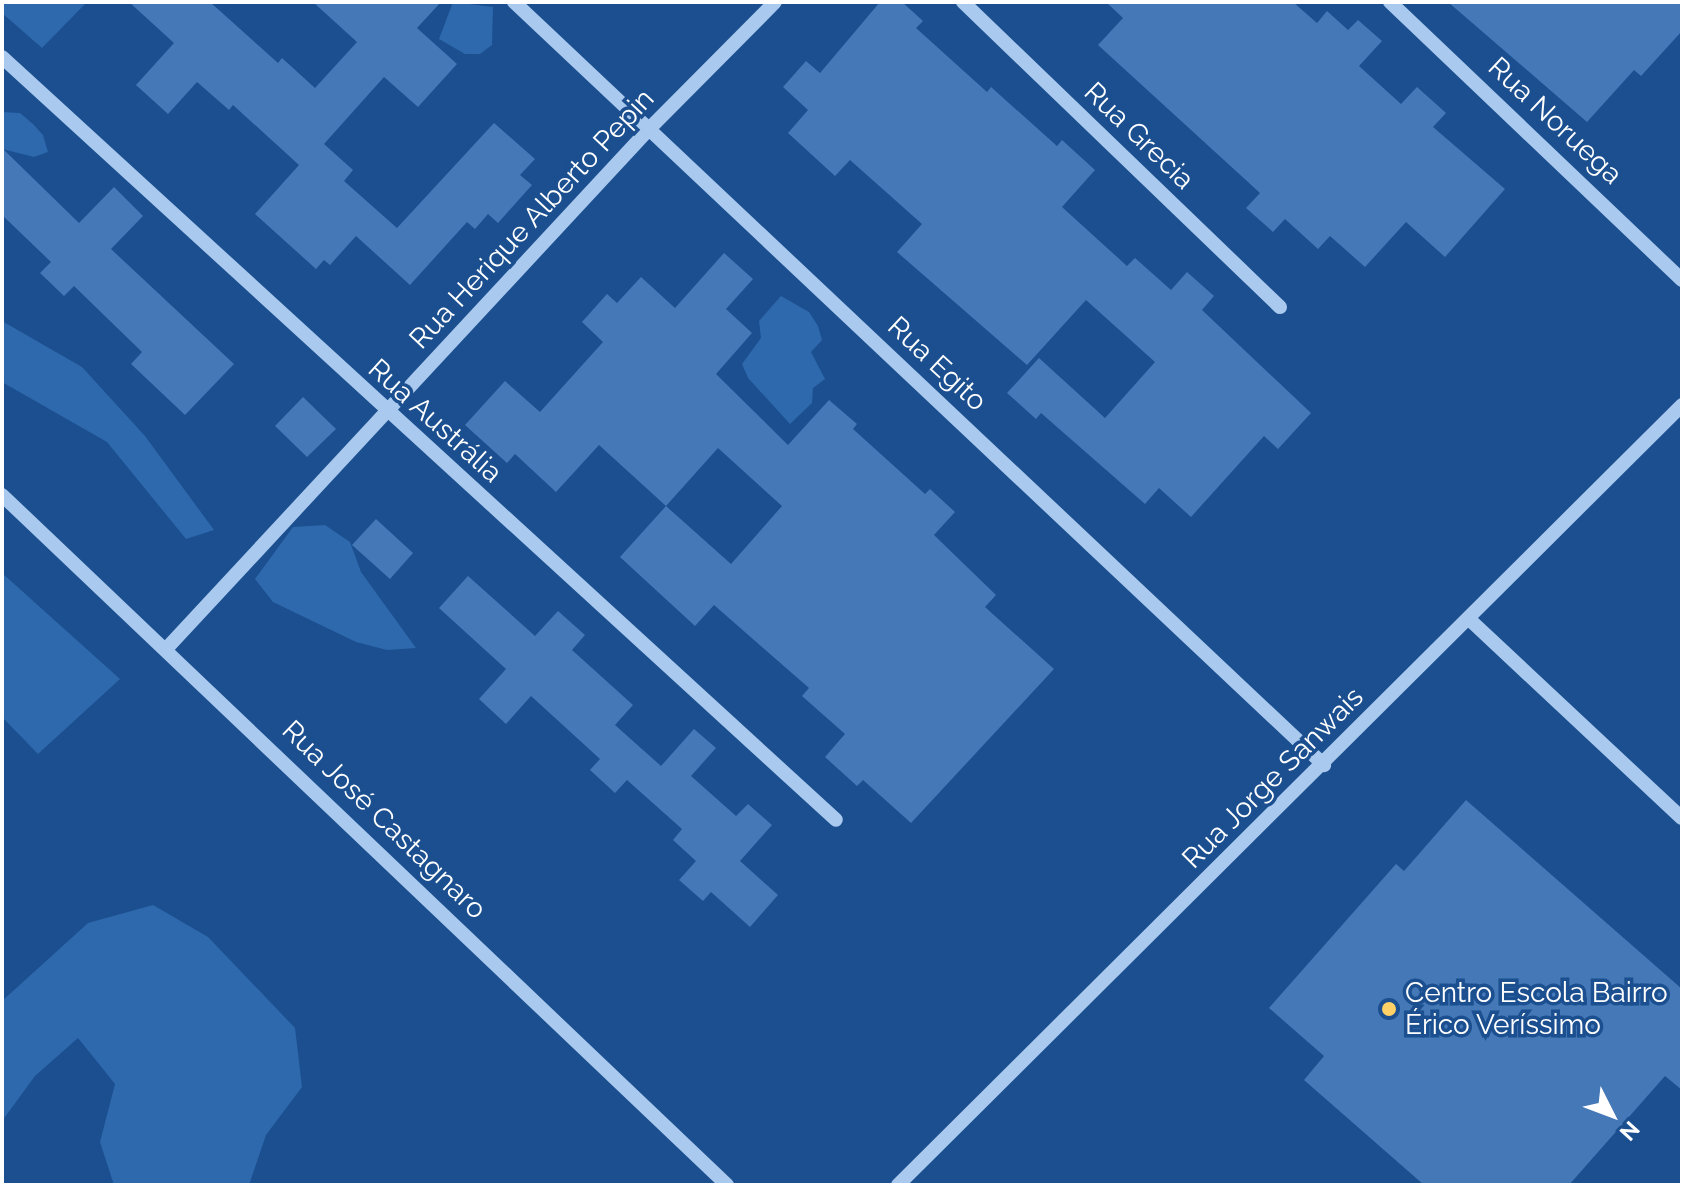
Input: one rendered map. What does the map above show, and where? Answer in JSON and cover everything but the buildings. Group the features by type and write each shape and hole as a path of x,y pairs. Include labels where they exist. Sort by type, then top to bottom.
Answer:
{"street":[{"name":"Rua Egito","path":"514,2 1324,765"},
{"name":"Rua Herique Alberto Pepin","path":"167,648 650,128 775,2"},
{"name":"Rua Grecia","path":"963,2 1280,307"},
{"name":"Rua Noruega","path":"1390,2 1682,280"},
{"name":"Rua Austrália","path":"2,57 836,820"},
{"name":"Rua Jorge Sanwais","path":"898,1185 1324,765 1682,405"},
{"name":"Rua José Castagnaro","path":"2,495 167,648 727,1185"},
{"path":"1469,619 1682,818"}],"shaded area":[{"path":"2,2 87,2 42,48 2,13"},
{"path":"453,2 493,7 492,45 480,54 465,54 439,39"},
{"path":"2,112 20,113 33,124 43,135 48,152 34,157 2,149"},
{"path":"781,296 809,312 818,326 822,340 811,352 825,379 813,388 812,403 790,424 748,378 742,364 761,338 759,321"},
{"path":"2,321 82,367 145,436 214,530 186,539 107,442 2,382"},
{"path":"325,525 350,542 361,572 416,648 387,650 356,642 273,602 255,579 293,527"},
{"path":"2,573 120,679 38,754 2,717"},
{"path":"153,905 208,937 295,1028 302,1087 266,1135 249,1185 114,1185 100,1142 115,1084 78,1038 35,1076 2,1121 2,1001 88,923"}],"place":[{"name":"Centro Escola Bairro Érico Veríssimo","path":"1389,1009"}]}
